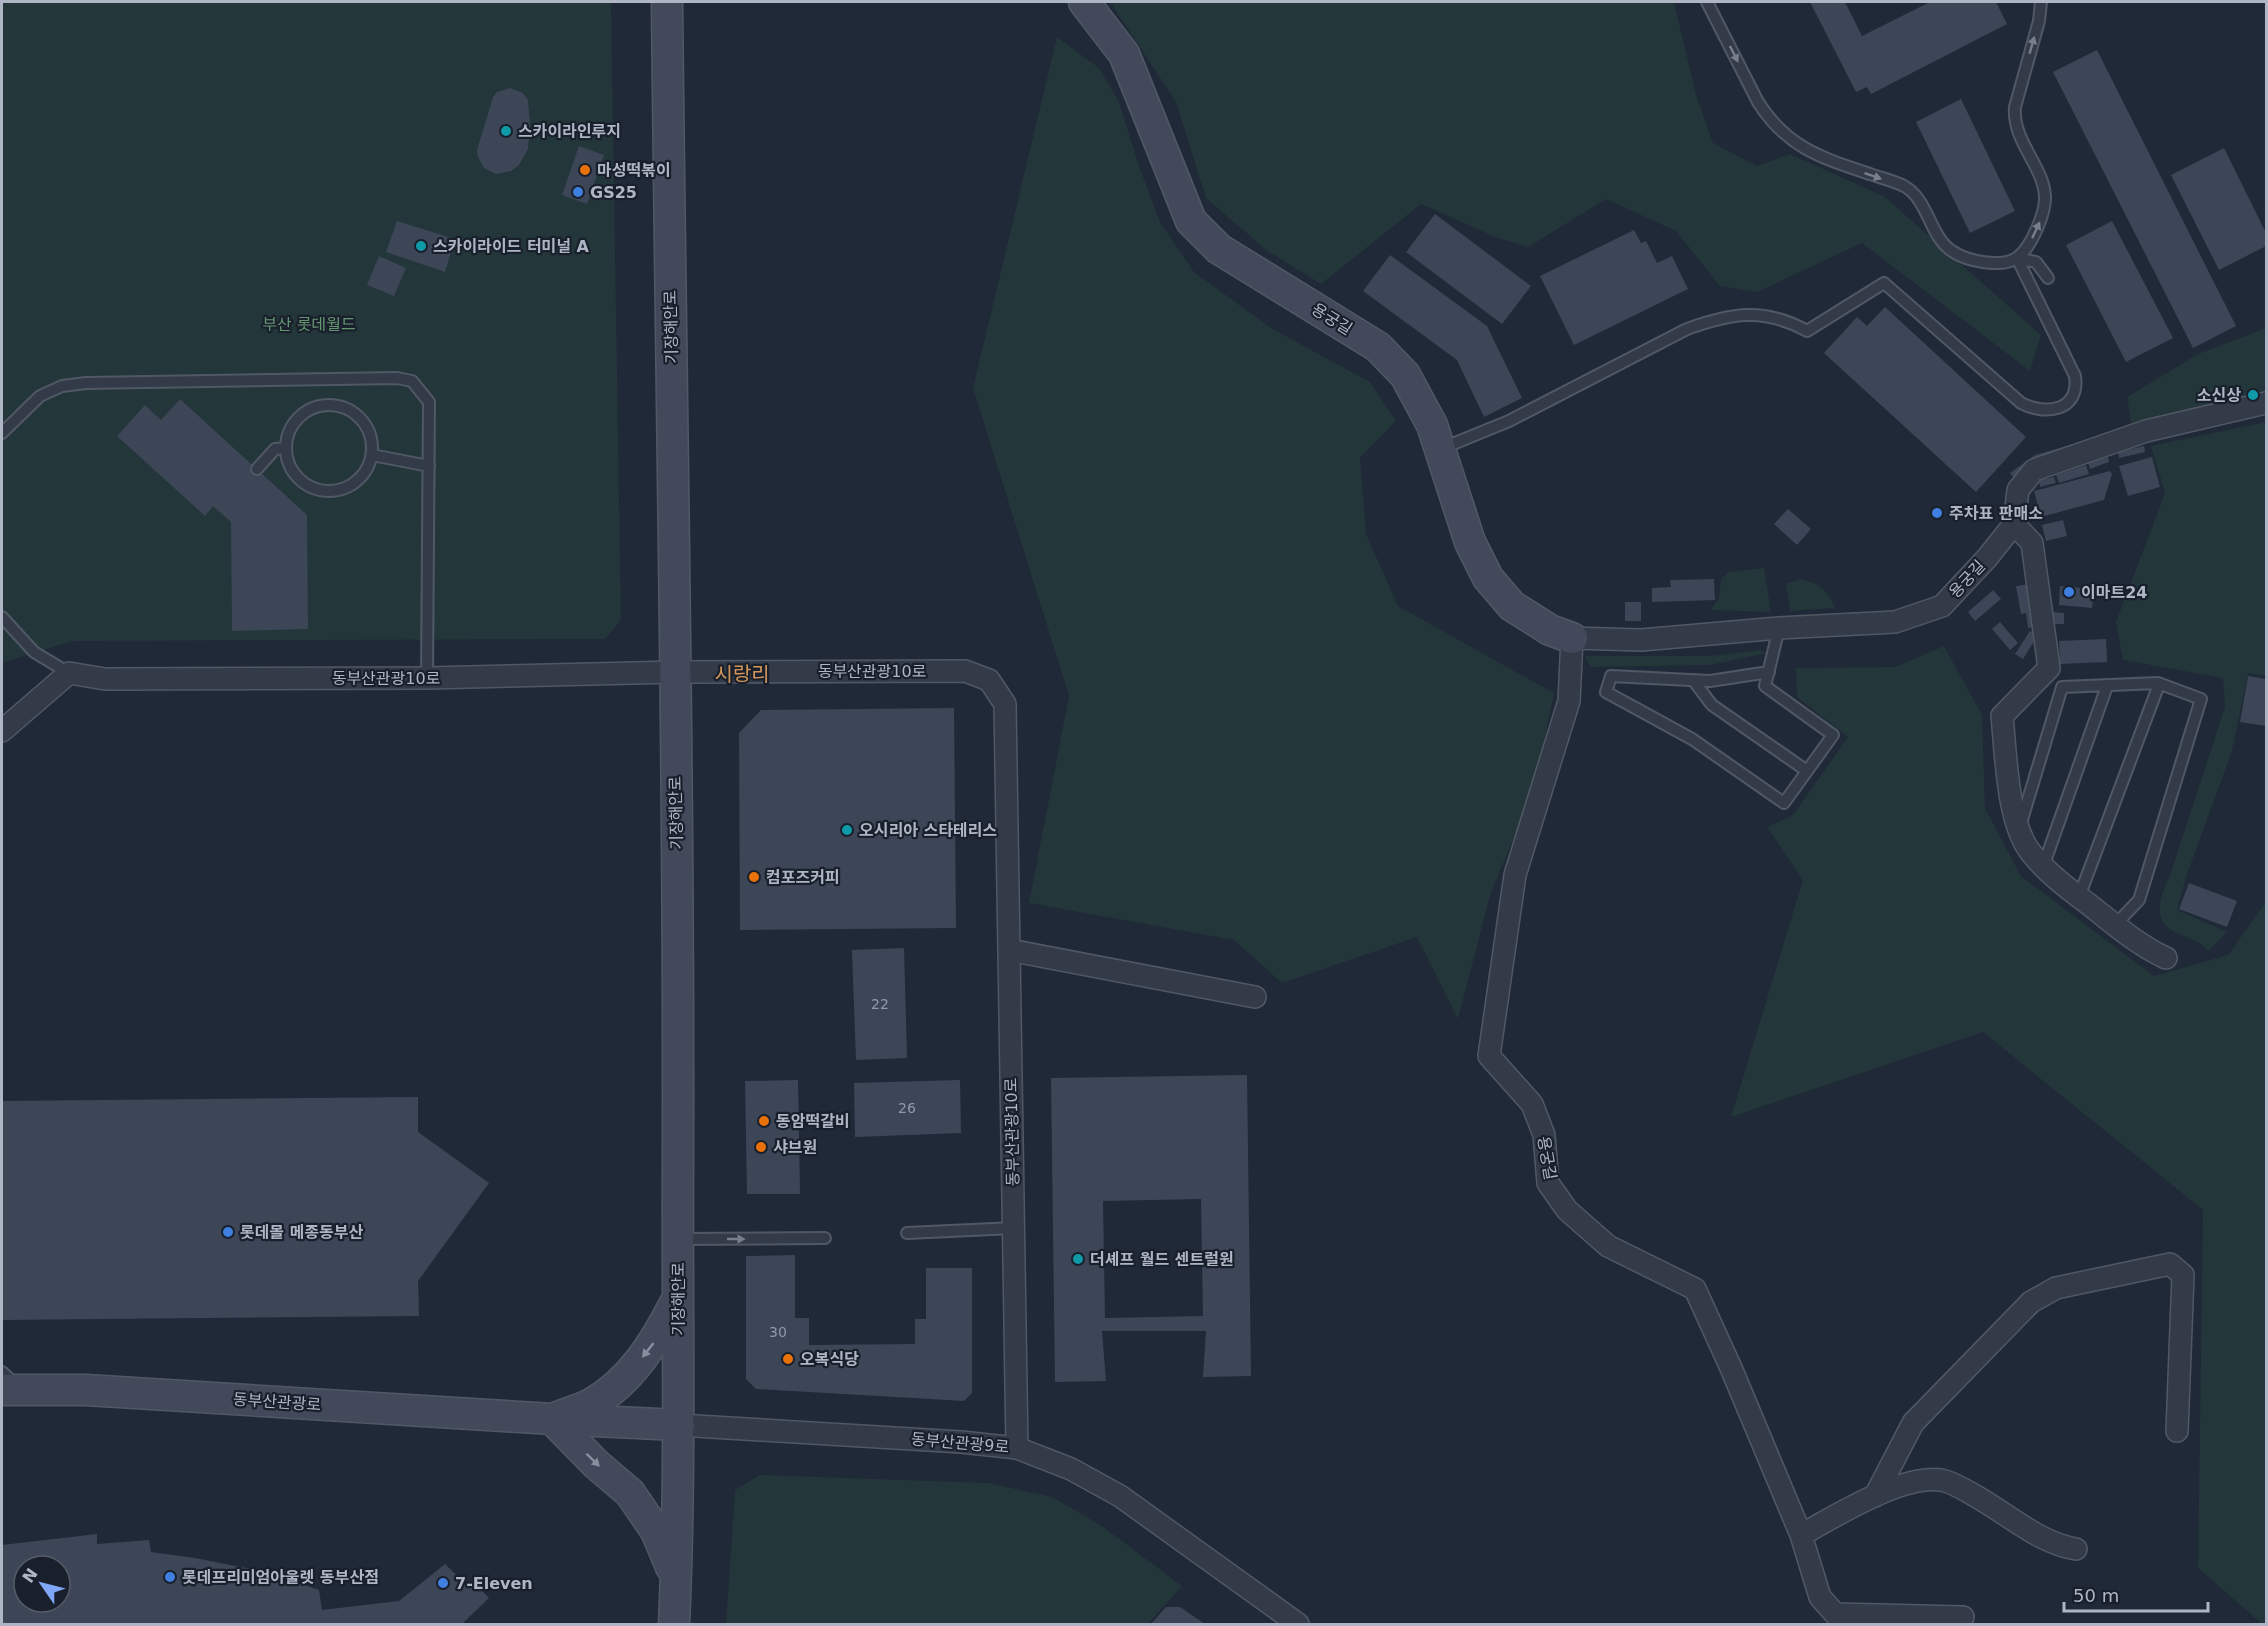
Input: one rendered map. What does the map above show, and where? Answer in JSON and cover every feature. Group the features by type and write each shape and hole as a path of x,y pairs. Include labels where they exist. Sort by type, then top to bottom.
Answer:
{"main road":[{"name":"기장해안로","path":"667,2 678,1006 679,1425 674,1624"},
{"name":"용궁길","path":"1084,2 1124,54 1191,221 1219,249 1378,347 1405,375 1432,425 1470,542 1488,578 1512,606 1550,630 1572,638"},
{"name":"동부산관광로","path":"552,1419 591,1404 627,1377 656,1339 677,1299"},
{"name":"동부산관광로","path":"8,1384 679,1425"},
{"path":"552,1419 596,1464 630,1493 656,1531 676,1578"}],"street":[{"path":"2166,958 2144,948 2043,867 2030,852 2019,829 2010,793 2002,716 2049,668 2032,543 2014,524 2018,490 2034,471 2146,431 2266,404"},
{"name":"용궁길","path":"1801,1535 1695,1289 1608,1246 1568,1210 1548,1183 1544,1135 1532,1104 1489,1056 1515,875 1569,701 1572,638 1641,640 1779,628 1895,622 1942,606 1987,558 2014,524"},
{"name":"동부산관광10로","path":"69,673 105,679 427,678 675,672 965,671 989,680 1005,704 1017,1448"},
{"path":"2,731 69,673"},
{"path":"1009,950 1255,997"},
{"path":"1875,1496 1913,1423 2031,1302 2056,1288 2170,1264 2183,1275 2177,1431"},
{"name":"동부산관광9로","path":"679,1425 960,1442 1017,1448 1071,1469 1120,1496 1298,1624"},
{"path":"1963,1617 1840,1619 1820,1597 1801,1535 1875,1496 1915,1480 1943,1480 1986,1502 2049,1541 2076,1550"}],"lane":[{"path":"1707,2 1758,102 1766,115 1783,133 1823,159 1904,186 1922,207 1941,241 1963,257 1984,262 2000,262 2017,258 2036,262 2048,278"},
{"path":"2017,258 2031,240 2044,206 2045,195 2042,182 2019,136 2014,119 2015,107 2039,21 2041,2"},
{"path":"1440,449 1509,421 1687,329 1714,320 1749,314 1791,322 1807,330 1884,283 2021,403 2031,408 2055,409 2067,405 2074,395 2077,387 2075,376 2017,258"},
{"path":"2,433 40,396 62,387 78,384 397,378 412,381 429,402 427,678"},
{"path":"324,405 336,405 357,414 364,423 372,444 372,455 368,466 353,484 342,489 320,490 301,481 294,473 286,448 289,431 303,413 324,405"},
{"path":"257,469 275,449 286,448"},
{"path":"372,455 429,465"},
{"path":"2,617 34,652 69,673"},
{"path":"1769,672 1710,681 1611,676 1606,692 1692,739 1784,803 1833,735 1765,686 1769,672 1779,628"},
{"path":"2038,678 2062,687 2158,684 2201,699 2139,900 2115,925"},
{"path":"1693,680 1712,705 1807,771"},
{"path":"2043,867 2108,686"},
{"path":"2019,829 2062,687"},
{"path":"2079,897 2158,687"},
{"path":"908,1233 1014,1228"},
{"path":"677,1239 825,1238"}],"green space":[{"name":"부산 롯데월드","path":"2,2 611,2 621,620 605,639 72,641 2,663"},
{"path":"1110,2 1674,2 1696,95 1713,143 1757,166 1790,154 1885,197 2041,335 2030,371 1862,243 1757,292 1720,286 1676,231 1606,199 1528,247 1495,237 1421,204 1321,284 1266,250 1206,198 1176,102"},
{"path":"1057,37 1099,68 1119,102 1160,222 1194,272 1271,328 1370,382 1396,421 1360,458 1366,534 1398,606 1554,693 1534,790 1491,892 1458,1019 1417,937 1282,983 1234,940 1029,903 1069,696 973,388"},
{"path":"2266,328 2266,396 2132,427 2127,397 2198,354"},
{"path":"2266,422 2266,676 2248,673 2232,751 2186,877 2177,910 2227,932 2208,951 2200,943 2176,933 2165,925 2160,905 2225,707 2223,678 2123,660 2116,622 2165,493 2151,446"},
{"path":"1764,568 1771,612 1710,610 1719,598 1721,579 1728,572"},
{"path":"1800,579 1822,588 1830,597 1835,608 1790,611 1786,584"},
{"path":"1944,646 1982,715 1985,808 2021,876 2154,976 2228,955 2266,902 2266,1624 2262,1624 2198,1568 2203,1210 1983,1032 1731,1117 1803,880 1767,827 1793,815 1848,737 1797,697 1796,668 1895,667"},
{"path":"1760,650 1767,653 1710,665 1590,667 1585,656 1711,656"},
{"path":"760,1475 988,1483 1052,1497 1102,1526 1182,1586 1148,1624 726,1624 735,1490"}],"building":[{"path":"1810,2 1845,2 1862,36 1930,2 1996,2 2007,24 1871,94 1867,87 1856,92"},
{"path":"2097,50 2236,326 2193,348 2053,72"},
{"name":"스카이라인루지","path":"510,88 523,93 528,100 530,123 528,149 519,165 511,171 496,174 484,168 477,150 493,97 497,92"},
{"path":"1961,99 2015,211 1970,233 1916,122"},
{"path":"579,146 604,155 587,204 562,195"},
{"path":"2224,148 2266,233 2266,246 2219,270 2171,175"},
{"path":"1435,214 1531,286 1502,324 1406,252"},
{"name":"스카이라이드 터미널 A","path":"397,221 455,239 445,272 386,252"},
{"path":"2112,221 2173,338 2126,362 2066,245"},
{"path":"1634,230 1641,243 1646,241 1657,263 1672,256 1688,289 1574,345 1540,276"},
{"path":"1390,255 1487,326 1522,398 1484,417 1457,360 1363,291"},
{"path":"379,256 406,268 394,296 367,285"},
{"path":"1885,307 2026,437 1976,492 1824,353 1857,317 1867,326"},
{"path":"180,399 307,515 308,629 232,631 231,522 213,506 205,516 117,436 145,405 161,420"},
{"path":"2120,431 2016,481 2010,473 2035,455"},
{"path":"2144,446 2145,452 2119,458 2118,452"},
{"path":"2108,457 2109,462 2090,469 2088,463"},
{"path":"2152,457 2160,487 2128,496 2119,466"},
{"path":"2086,465 2089,474 2059,483 2056,475"},
{"path":"2110,471 2112,474 2104,500 2041,517 2034,491"},
{"path":"2054,477 2056,483 2040,487 2039,480"},
{"path":"1788,509 1811,529 1797,545 1774,524"},
{"path":"2063,520 2067,536 2046,541 2042,525"},
{"path":"1714,579 1715,600 1652,602 1652,588 1671,587 1670,580"},
{"path":"2030,584 2037,626 2028,628 2026,613 2021,614 2016,586"},
{"path":"2060,586 2094,589 2092,608 2059,605"},
{"path":"1993,590 2001,599 1975,621 1968,612"},
{"path":"1625,602 1641,602 1641,621 1625,621"},
{"path":"2052,612 2064,613 2064,624 2051,624"},
{"path":"2000,622 2018,643 2010,650 1992,629"},
{"path":"2030,631 2038,635 2023,659 2015,654"},
{"path":"2106,639 2107,662 2060,664 2059,641"},
{"path":"2248,676 2266,679 2266,726 2240,722"},
{"name":"오시리아 스타테리스","path":"954,708 956,928 740,930 739,733 761,710"},
{"path":"2189,883 2237,901 2227,927 2179,909"},
{"path":"904,948 907,1058 856,1060 852,950"},
{"name":"더셰프 월드 센트럴원","path":"1247,1075 1251,1376 1203,1377 1206,1331 1102,1331 1106,1381 1055,1382 1051,1078","holes":["1201,1199 1203,1316 1105,1318 1103,1201"]},
{"path":"798,1080 800,1194 747,1194 745,1081"},
{"path":"960,1080 961,1133 855,1137 854,1083"},
{"name":"롯데몰 메종동부산","path":"418,1097 418,1132 489,1183 418,1281 419,1316 2,1320 2,1101"},
{"path":"795,1255 795,1318 809,1318 809,1345 915,1344 915,1319 926,1319 926,1268 972,1268 972,1393 964,1401 756,1389 746,1379 746,1256"},
{"name":"롯데프리미엄아울렛 동부산점","path":"97,1534 97,1544 149,1540 151,1552 266,1572 319,1590 322,1610 399,1601 445,1564 469,1587 475,1583 489,1598 462,1624 2,1624 2,1545"},
{"path":"1166,1607 1180,1607 1205,1624 1151,1624"}],"place":[{"name":"스카이라인루지","path":"506,131"},
{"name":"마성떡볶이","path":"585,170"},
{"name":"GS25","path":"578,192"},
{"name":"스카이라이드 터미널 A","path":"421,246"},
{"name":"소신상","path":"2253,395"},
{"name":"주차표 판매소","path":"1937,513"},
{"name":"이마트24","path":"2069,592"},
{"name":"오시리아 스타테리스","path":"847,830"},
{"name":"컴포즈커피","path":"754,877"},
{"name":"동암떡갈비","path":"764,1121"},
{"name":"샤브원","path":"761,1147"},
{"name":"롯데몰 메종동부산","path":"228,1232"},
{"name":"더셰프 월드 센트럴원","path":"1078,1259"},
{"name":"오복식당","path":"788,1359"},
{"name":"롯데프리미엄아울렛 동부산점","path":"170,1577"},
{"name":"7-Eleven","path":"443,1583"}],"district":[{"name":"시랑리","path":"742,674"}]}
